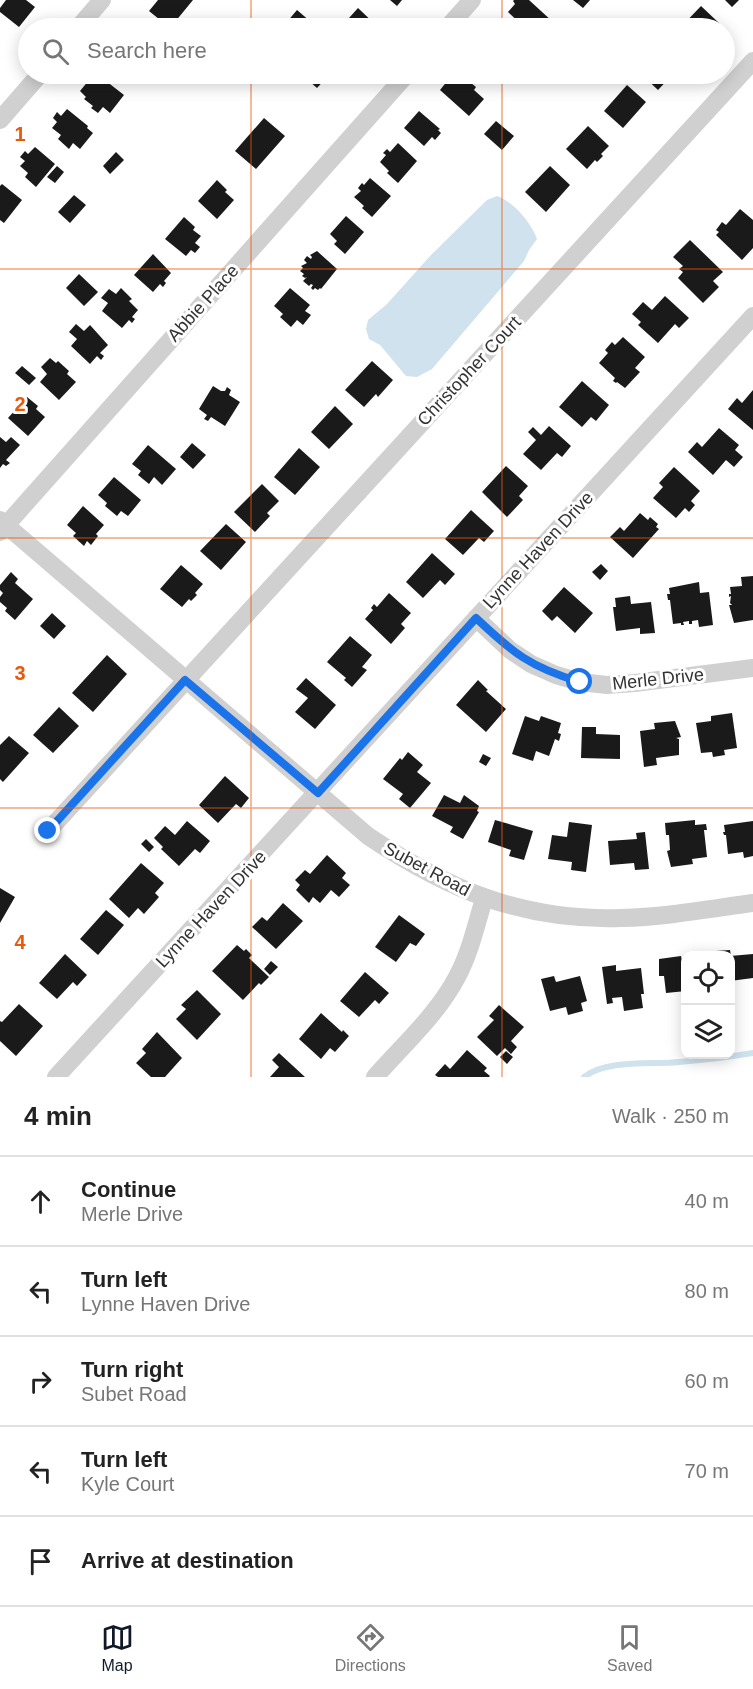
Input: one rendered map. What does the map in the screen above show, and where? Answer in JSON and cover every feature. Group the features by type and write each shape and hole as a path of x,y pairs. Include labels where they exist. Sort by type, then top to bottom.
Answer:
{"street":[{"path":"87,18 102,0"},
{"path":"456,18 472,0"},
{"name":"Christopher Court","path":"735,81 753,61"},
{"path":"0,120 31,84"},
{"name":"Abbie Place","path":"2,526 398,84"},
{"name":"Christopher Court","path":"48,831 732,84"},
{"name":"Lynne Haven Drive","path":"56,1077 753,316"},
{"name":"Subet Road","path":"2,526 368,836 403,860 441,880 484,899 538,912 572,917 611,918 666,915 753,903"},
{"name":"Merle Drive","path":"476,618 510,650 531,664 580,682 616,684 753,668"},
{"path":"375,1077 443,1000 458,976 484,899"}],"water":[{"path":"497,196 510,203 521,214 531,226 537,239 524,261 432,369 417,377 406,376 380,345 369,339 366,329 368,320 387,304 431,255 487,200"}],"building":[{"path":"6,0 26,0 35,7 26,18 18,18 18,26 0,12"},
{"path":"158,0 193,0 178,18 158,18 149,11"},
{"path":"390,0 402,0 397,6"},
{"path":"529,0 549,18 514,18 508,12 515,4 513,1"},
{"path":"573,0 590,0 583,8"},
{"path":"725,0 739,0 732,7"},
{"path":"701,6 714,18 690,18"},
{"path":"358,8 369,18 349,18"},
{"path":"297,10 306,18 290,18"},
{"path":"86,84 110,84 124,95 110,113 103,107 98,113 91,108 93,106 84,99 86,97 80,91"},
{"path":"445,84 472,84 476,87 474,90 484,99 469,116 440,90"},
{"path":"652,84 664,84 658,90"},
{"path":"627,85 646,102 623,128 604,111"},
{"path":"67,109 93,133 80,149 73,143 69,149 58,139 61,135 52,128 57,122 53,118 57,112 61,116"},
{"path":"419,111 440,129 438,130 441,133 435,140 432,137 424,146 404,128"},
{"path":"264,118 285,136 256,169 235,151"},
{"path":"496,121 514,136 502,150 484,134"},
{"path":"588,126 609,146 601,154 603,156 597,162 595,160 587,169 566,149"},
{"path":"398,143 417,161 398,183 387,173 389,171 380,162 386,155 383,153 387,149 390,152"},
{"path":"35,147 55,164 36,187 25,177 28,173 20,166 25,161 20,157 25,151 28,154"},
{"path":"116,152 124,160 110,174 103,166"},
{"path":"57,166 64,172 55,183 47,177"},
{"path":"550,166 570,185 546,212 525,192"},
{"path":"370,178 391,196 372,217 354,197 361,191 358,188 362,183 364,185"},
{"path":"217,180 234,200 217,219 198,201"},
{"path":"2,184 22,200 4,223 0,220 0,186"},
{"path":"74,195 86,205 70,223 58,212"},
{"path":"740,209 753,220 753,248 742,260 716,235 719,232 716,230 722,222 726,225"},
{"path":"346,216 364,232 345,254 334,244 337,241 330,234"},
{"path":"184,217 195,227 193,230 201,236 195,243 200,247 195,253 191,250 186,256 165,239"},
{"path":"690,240 723,272 713,281 719,287 703,303 678,278 683,272 679,269 683,266 673,257"},
{"path":"317,251 337,269 321,289 313,290 311,288 313,285 309,286 303,281 307,277 302,276 304,274 300,271 303,268 301,266 307,263 304,260 307,256 311,259 310,255"},
{"path":"153,254 171,273 164,281 166,283 163,287 160,284 153,292 134,275"},
{"path":"79,274 98,292 84,306 66,288"},
{"path":"121,288 132,299 129,301 138,310 132,317 135,319 132,323 129,320 122,328 102,311 108,303 101,298 109,289 116,294"},
{"path":"290,288 310,305 305,311 311,315 303,325 297,320 291,327 280,317 283,314 274,306"},
{"path":"665,296 689,318 679,328 675,324 658,343 638,325 641,322 632,314 643,302 652,310"},
{"path":"76,324 84,331 90,325 108,345 100,353 104,356 101,360 97,356 90,364 71,346 77,339 69,332"},
{"path":"623,337 645,357 635,368 640,372 625,388 613,381 615,378 599,363 608,353 605,350 612,342 615,345"},
{"path":"50,358 56,363 58,361 69,371 67,374 76,382 59,400 40,382 47,374 41,367"},
{"path":"372,361 393,380 378,397 376,394 364,407 345,390"},
{"path":"22,366 36,378 29,385 15,373"},
{"path":"582,381 609,405 596,421 591,417 582,427 559,407"},
{"path":"213,386 221,391 225,391 227,387 231,390 229,395 240,402 225,426 211,417 208,421 204,419 207,415 199,409"},
{"path":"753,390 753,430 728,409 737,398 742,403"},
{"path":"27,397 38,406 36,409 45,417 28,436 8,418"},
{"path":"335,406 353,424 329,449 311,432"},
{"path":"549,426 571,446 562,457 557,453 541,470 523,454 536,440 528,432 533,427 541,435"},
{"path":"719,428 739,445 735,450 743,457 734,467 726,460 713,475 688,452 697,442 702,447"},
{"path":"0,437 6,442 11,437 20,445 6,460 10,463 6,466 3,464 0,468"},
{"path":"192,443 206,455 193,469 180,457"},
{"path":"148,445 176,469 162,485 154,477 149,484 138,475 141,471 132,464"},
{"path":"299,448 320,467 295,495 274,477"},
{"path":"506,466 528,486 519,496 523,500 507,517 482,492"},
{"path":"674,467 700,491 691,501 695,505 689,512 685,508 676,518 653,498 663,487 659,483"},
{"path":"114,477 141,500 128,516 121,511 117,516 105,506 107,503 98,495"},
{"path":"262,484 279,501 267,513 270,516 255,532 234,512"},
{"path":"83,506 104,525 96,534 98,536 91,545 87,541 84,546 73,536 76,533 67,525"},
{"path":"471,510 494,531 484,542 479,538 463,555 445,539"},
{"path":"640,513 648,520 650,517 658,524 656,527 659,529 633,558 610,537 620,527 624,531"},
{"path":"226,524 246,542 221,570 200,551"},
{"path":"432,553 455,574 445,585 440,580 423,598 406,582"},
{"path":"601,564 608,571 600,580 592,572"},
{"path":"181,565 203,584 195,593 197,595 191,601 189,599 182,607 160,589"},
{"path":"11,572 18,579 15,583 33,599 15,620 5,611 7,608 0,602 3,593 0,585"},
{"path":"753,576 753,620 734,623 729,605 732,605 731,596 729,597 730,587 742,586 741,577"},
{"path":"699,582 700,593 709,592 713,625 699,627 698,620 692,621 692,624 689,624 689,621 683,622 684,625 673,624 667,594 670,594 669,588"},
{"path":"564,587 593,613 575,633 557,616 552,621 542,611"},
{"path":"389,593 411,613 401,624 405,628 391,644 365,619 373,610 371,608 374,604 377,607"},
{"path":"630,596 631,604 651,602 655,633 640,634 640,628 616,631 613,607 616,607 615,598"},
{"path":"52,613 66,626 54,639 40,626"},
{"path":"350,636 372,655 362,667 367,670 352,687 344,680 346,678 327,662"},
{"path":"107,655 127,674 93,712 72,693"},
{"path":"306,678 336,705 315,729 295,712 308,698 296,689"},
{"path":"478,680 488,690 486,691 506,709 486,732 456,705"},
{"path":"59,707 79,726 53,753 33,735"},
{"path":"732,713 737,748 724,750 725,755 713,757 712,752 701,753 696,723 711,721 711,716"},
{"path":"525,716 539,721 541,716 561,723 558,733 561,734 559,741 555,739 549,756 536,751 533,761 512,754"},
{"path":"675,721 681,737 676,738 679,739 679,755 656,758 657,765 644,767 640,731 655,729 654,723"},
{"path":"582,727 596,727 596,734 620,735 620,759 581,758"},
{"path":"9,736 29,753 3,782 0,779 0,745"},
{"path":"408,752 423,765 417,772 431,783 410,808 399,799 403,794 383,779"},
{"path":"483,754 491,758 486,766 479,762"},
{"path":"225,776 249,798 241,808 236,804 218,823 199,805"},
{"path":"444,795 460,803 464,795 479,806 477,811 479,812 463,839 450,832 453,827 432,816"},
{"path":"495,820 533,831 524,860 509,856 511,850 488,842"},
{"path":"695,820 695,825 706,824 707,830 704,830 707,857 692,859 693,864 671,867 667,851 670,850 669,835 666,835 665,823"},
{"path":"187,821 210,841 200,853 195,849 179,866 161,849 163,847 154,838 165,826 175,835"},
{"path":"753,821 753,856 744,858 743,852 728,854 726,835 723,832 725,832 724,825"},
{"path":"569,822 592,825 586,872 571,870 572,862 548,859 552,835 567,837"},
{"path":"645,832 649,869 635,870 634,863 610,865 608,841 637,839 636,833"},
{"path":"146,839 154,847 149,852 141,844"},
{"path":"327,855 346,873 342,878 350,885 339,897 331,890 320,903 313,897 309,903 296,890 300,885 295,880 305,870 310,874"},
{"path":"141,863 164,883 155,893 159,897 144,914 138,908 129,918 109,899"},
{"path":"0,888 15,897 0,923"},
{"path":"283,903 303,921 276,949 252,927 262,917 267,921"},
{"path":"106,910 124,925 98,955 80,939"},
{"path":"399,915 425,934 416,946 410,943 396,962 375,947"},
{"path":"237,945 252,955 249,958 269,977 261,985 259,983 243,1000 212,971"},
{"path":"65,954 87,975 77,986 73,982 57,999 39,983"},
{"path":"753,954 753,978 735,980 735,956"},
{"path":"681,956 681,992 666,993 664,976 659,976 659,959"},
{"path":"271,961 278,967 270,975 264,969"},
{"path":"616,965 616,971 641,968 643,1008 624,1011 622,997 612,998 613,1003 607,1004 602,967"},
{"path":"365,972 389,993 379,1004 375,1000 359,1017 340,1001"},
{"path":"554,976 556,982 580,976 587,1001 581,1003 583,1011 568,1015 566,1007 550,1011 541,979"},
{"path":"197,990 221,1014 197,1040 176,1019 186,1009 181,1005"},
{"path":"19,1004 43,1026 16,1056 0,1041 0,1021 2,1022"},
{"path":"499,1005 524,1027 511,1041 517,1047 511,1054 505,1048 497,1056 477,1037 494,1020 489,1016"},
{"path":"321,1013 349,1036 335,1052 330,1048 321,1059 299,1039"},
{"path":"157,1032 182,1058 165,1077 151,1077 136,1063 146,1053 142,1049"},
{"path":"467,1050 487,1068 484,1071 489,1077 438,1077 435,1075 445,1064 450,1069"},
{"path":"506,1051 513,1057 507,1064 500,1057"},
{"path":"279,1053 305,1077 270,1077 279,1067 272,1060"}],"waterway":[{"path":"584,1077 594,1071 617,1065 668,1063 753,1053"}],"route":[{"path":"48,831 185,680 318,793 476,618 510,650 531,664 580,682"}]}
